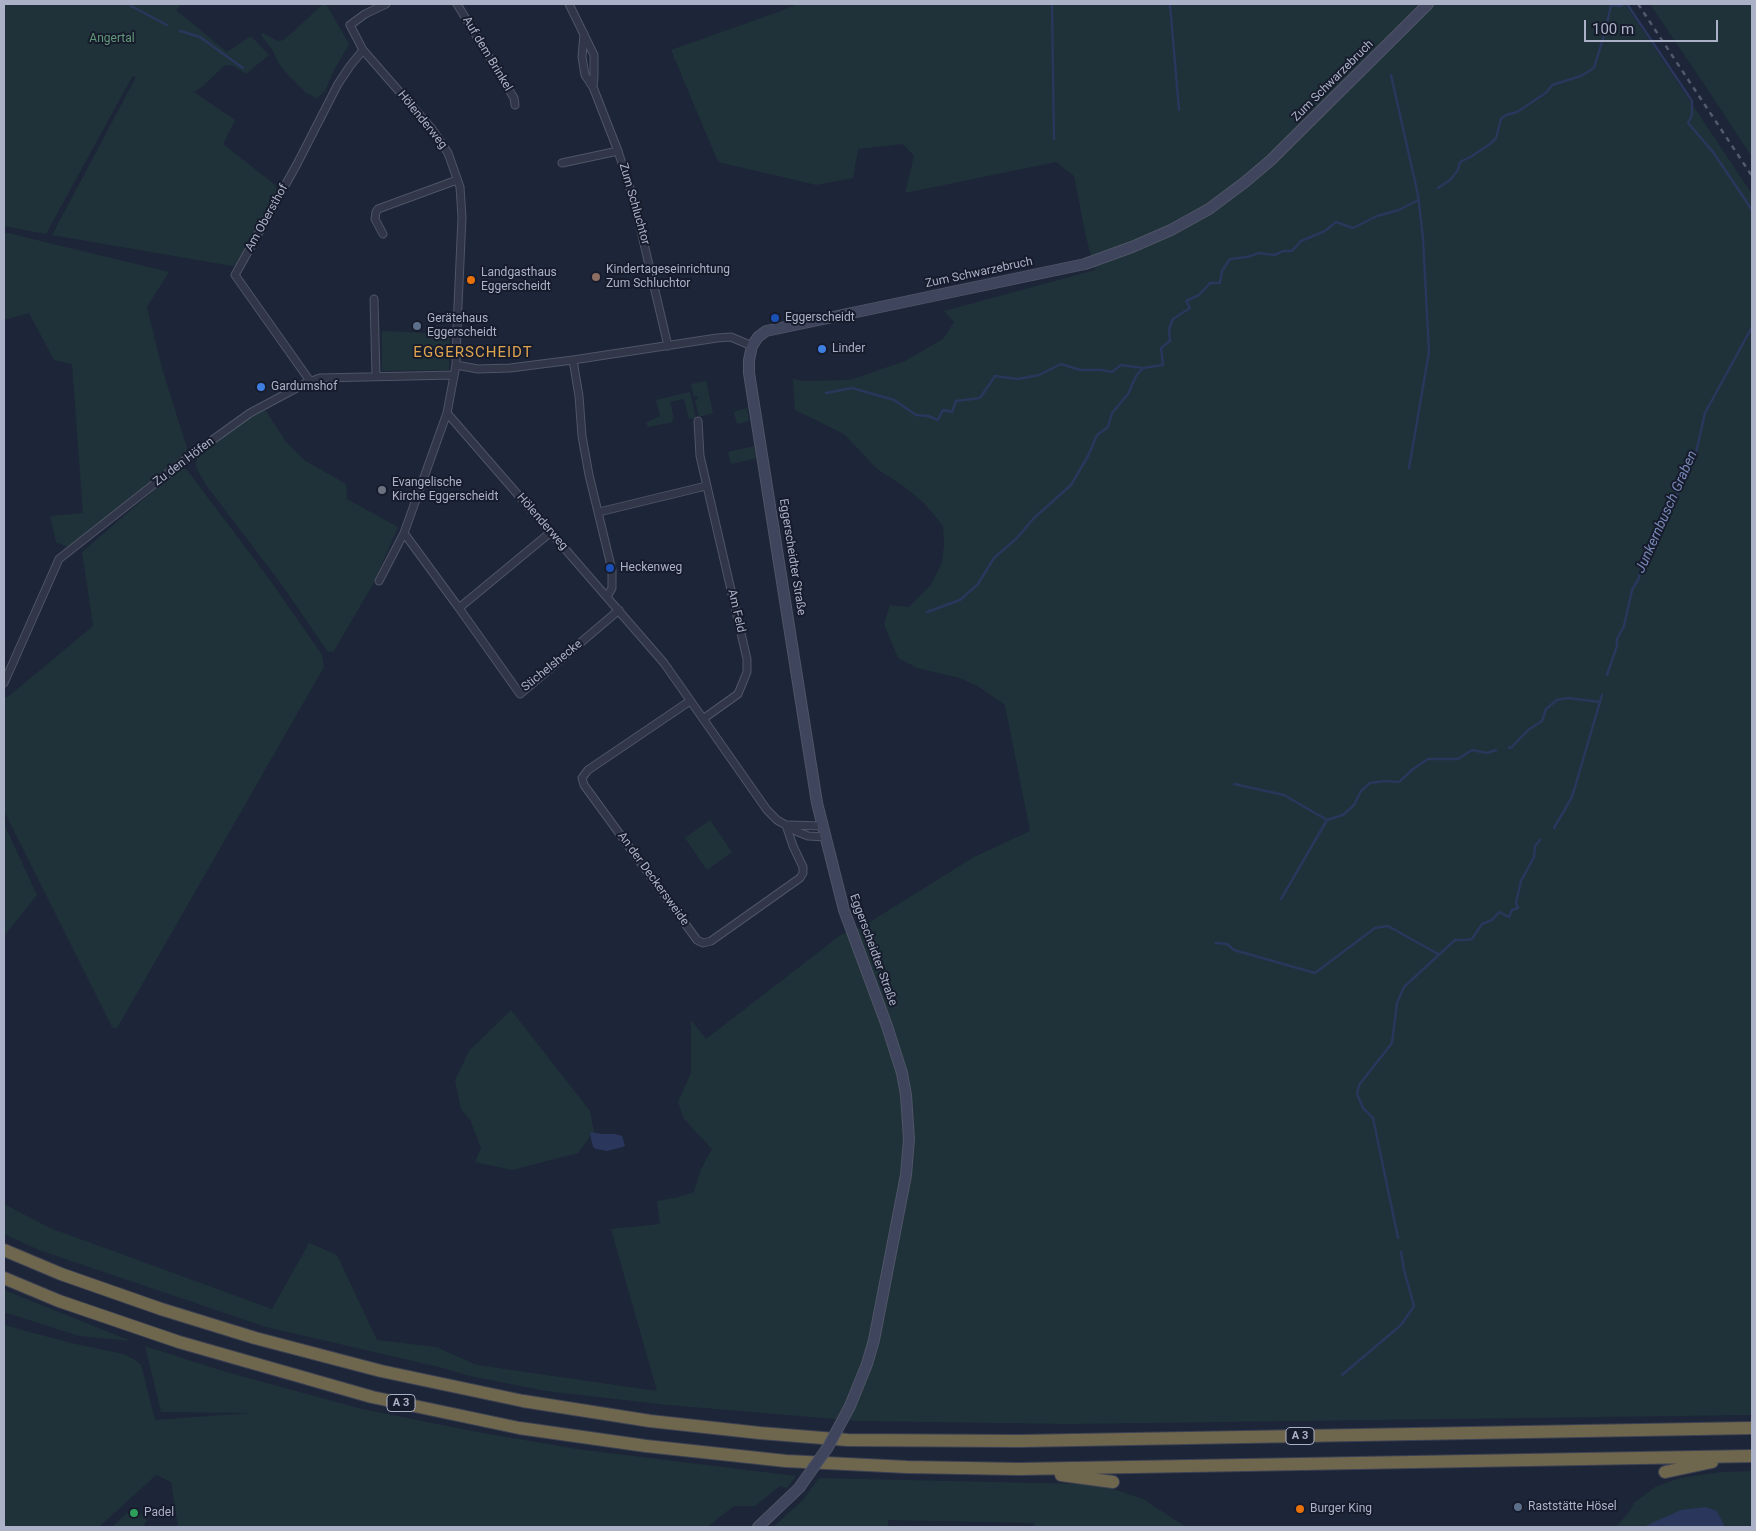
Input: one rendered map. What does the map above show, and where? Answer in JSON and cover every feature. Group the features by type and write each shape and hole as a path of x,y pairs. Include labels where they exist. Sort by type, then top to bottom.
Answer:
{"highway":[{"name":"A 3","path":"4,1250 62,1274 162,1309 255,1338 381,1371 523,1401 650,1421 760,1433 848,1440 1020,1441 1752,1428"},
{"name":"A 3","path":"4,1278 59,1301 179,1342 241,1361 372,1396 519,1428 646,1446 786,1461 907,1467 1018,1469 1747,1456"},
{"path":"1665,1472 1747,1456"},
{"path":"1018,1469 1113,1482"}],"street":[{"name":"Hölenderweg","path":"386,4 365,14 350,25 363,50 441,141 448,153 460,187 462,216 456,365 447,413 664,663 764,806 777,820 803,834 825,837"},
{"name":"Auf dem Brinkel","path":"457,4 514,98 515,106"},
{"name":"Zum Schluchtor","path":"569,4 594,55 592,87"},
{"name":"Zum Schwarzebruch","path":"752,346 758,337 766,331 1084,264 1132,247 1171,230 1209,209 1271,160 1428,4"},
{"name":"Zum Schluchtor","path":"584,34 582,57 585,75 592,87 618,151 646,244 668,346"},
{"name":"Am Obersthof","path":"310,381 235,275 297,164 338,84 363,50"},
{"name":"Zum Schluchtor","path":"562,163 618,151"},
{"path":"383,234 375,219 378,210 458,180"},
{"path":"374,299 376,376"},
{"path":"456,365 478,369 510,368 731,338 752,346"},
{"name":"Eggerscheidter Straße","path":"752,346 749,373 817,803 844,910 887,1026 902,1073 906,1095 909,1139 906,1176 880,1316 867,1364 850,1406 828,1447 799,1488 758,1527"},
{"path":"573,360 579,396 582,436 589,475 612,570 612,588 608,597"},
{"name":"Zu den Höfen","path":"4,684 59,559 186,459 250,413 310,381 320,378 454,375"},
{"path":"379,581 404,533 447,413"},
{"name":"Am Feld","path":"698,421 700,456 706,486 747,659 747,672 738,694 703,719"},
{"path":"599,512 706,486"},
{"path":"458,608 550,532"},
{"name":"Stichelshecke","path":"404,533 520,694 619,610"},
{"name":"An der Deckersweide","path":"690,701 588,770 582,778 584,785 697,940 703,943 711,941 800,878 804,867 795,850 786,825"},
{"path":"786,825 823,826"}],"green space":[{"name":"Angertal","path":"4,4 182,4 176,10 227,52 251,36 269,55 246,74 234,66 225,65 194,92 235,120 223,144 274,184 278,190 238,263 232,266 52,235 136,77 133,76 46,234 4,226"},
{"path":"323,4 326,4 349,44 334,70 325,91 317,98 306,93 288,75 261,35 263,33 278,41 284,40"},
{"path":"798,4 1625,4 1752,194 1752,1415 1070,1424 859,1421 668,1405 546,1391 470,1376 266,1327 39,1250 4,1234 4,1204 50,1228 272,1309 309,1243 337,1255 377,1340 436,1347 477,1365 657,1391 611,1229 660,1224 657,1201 694,1192 701,1169 712,1149 684,1119 678,1102 691,1073 691,1020 706,1039 842,934 860,928 974,857 1030,831 1005,705 979,687 960,678 917,668 898,658 884,624 890,605 909,607 931,585 942,562 943,526 925,504 902,485 877,469 844,434 795,410 793,379 804,381 850,380 905,361 943,339 954,322 944,311 1095,270 1086,237 1074,176 1056,162 905,193 914,156 903,144 858,149 853,178 816,185 718,162 671,50"},
{"path":"1650,4 1752,4 1752,157 1708,90"},
{"path":"4,232 169,272 147,307 161,365 188,451 69,548 56,542 50,516 83,513 72,364 54,360 29,313 4,320"},
{"path":"382,331 450,334 449,370 382,371"},
{"path":"706,381 713,413 699,417 695,400 698,399 697,396 694,397 691,384"},
{"path":"690,392 696,418 689,419 684,399 670,402 674,418 672,419 673,422 648,427 646,423 660,416 656,400"},
{"path":"264,408 287,443 304,460 346,484 347,499 398,527 373,584 334,651 328,652 282,585 206,485 196,467 197,457"},
{"path":"747,408 749,421 737,424 734,412"},
{"path":"754,446 756,458 731,464 728,452"},
{"path":"181,467 187,470 270,580 322,655 324,667 117,1028 112,1027 4,811 4,698 9,696 93,626 82,552"},
{"path":"710,820 732,852 707,870 685,838"},
{"path":"4,824 37,895 4,936"},
{"path":"511,1010 590,1111 594,1131 578,1153 512,1170 475,1162 481,1148 470,1120 461,1109 455,1080 469,1051"},
{"path":"4,1290 131,1341 79,1336 4,1312"},
{"path":"4,1325 67,1342 123,1354 134,1359 141,1365 155,1420 250,1413 161,1412 145,1346 223,1371 362,1409 477,1432 577,1449 796,1476 787,1488 780,1486 755,1506 734,1506 707,1527 178,1527 171,1482 156,1475 99,1527 4,1527"},
{"path":"1752,1471 1752,1527 1616,1527 1630,1511 1634,1503 1655,1487 1680,1478 1721,1472"},
{"path":"819,1478 1083,1484 1110,1488 1143,1499 1186,1527 1034,1527 1034,1523 888,1520 888,1527 773,1527 803,1500"},
{"name":"Padel","path":"135,1506 147,1521 144,1524 146,1527 112,1527"}],"water":[{"path":"591,1132 622,1136 625,1145 607,1151 596,1149 593,1147"},
{"path":"1706,1507 1717,1511 1724,1525 1723,1527 1646,1527 1681,1510"}],"waterway":[{"path":"130,4 167,25"},
{"path":"1052,4 1054,139"},
{"path":"1170,4 1179,110"},
{"path":"1611,5 1621,6 1623,4"},
{"path":"1627,4 1692,101 1692,115 1688,123 1713,152 1752,210"},
{"path":"1438,188 1450,180 1458,170 1460,162 1472,156 1496,138 1501,119 1506,115 1517,112 1547,92 1552,85 1581,76 1594,68 1611,5"},
{"path":"180,31 200,37 243,68"},
{"path":"1391,75 1418,195 1423,238 1429,352 1409,468"},
{"path":"826,393 852,388 894,400 916,415 928,416 938,420 943,410 952,412 956,401 980,398 995,376 1018,379 1039,375 1061,364 1080,370 1112,372 1121,365 1143,368 1163,365 1161,348 1170,341 1169,329 1173,319 1190,308 1186,301 1199,295 1210,283 1220,283 1222,271 1230,259 1259,253 1274,255 1283,251 1292,251 1301,241 1325,231 1336,222 1353,228 1377,216 1399,210 1418,200"},
{"name":"Junkernbusch Graben","path":"1607,675 1617,646 1617,639 1624,626 1632,590 1695,457 1705,413 1752,327"},
{"path":"927,612 960,600 978,584 994,558 1071,485 1088,456 1097,435 1108,427 1112,413 1128,394 1136,376 1143,368"},
{"name":"Junkernbusch Graben","path":"1554,828 1572,797 1602,695"},
{"path":"1509,748 1528,730 1542,721 1546,709 1557,700 1568,698 1600,702"},
{"path":"1281,899 1327,820 1343,815 1354,805 1361,791 1370,783 1399,782 1428,759 1458,759 1472,750 1487,753 1496,750"},
{"path":"1234,784 1284,795 1327,820"},
{"name":"Junkernbusch Graben","path":"1398,1238 1373,1118 1363,1108 1357,1094 1359,1085 1392,1043 1397,1003 1404,987 1455,940 1472,939 1482,924 1492,920 1499,912 1509,917 1512,910 1518,908 1516,903 1521,881 1534,857 1535,846 1540,840"},
{"path":"1216,943 1227,944 1234,950 1315,973 1375,928 1388,926 1438,954"},
{"name":"Junkernbusch Graben","path":"1342,1375 1401,1325 1414,1306 1401,1252"}],"railway":[{"path":"1638,4 1752,176"}],"place":[{"name":"Kindertageseinrichtung Zum Schluchtor","path":"596,277"},
{"name":"Landgasthaus Eggerscheidt","path":"471,280"},
{"name":"Eggerscheidt","path":"775,318"},
{"name":"Gerätehaus Eggerscheidt","path":"417,326"},
{"name":"Linder","path":"822,349"},
{"name":"Gardumshof","path":"261,387"},
{"name":"Evangelische Kirche Eggerscheidt","path":"382,490"},
{"name":"Heckenweg","path":"610,568"},
{"name":"Raststätte Hösel","path":"1518,1507"},
{"name":"Burger King","path":"1300,1509"},
{"name":"Padel","path":"134,1513"}],"district":[{"name":"EGGERSCHEIDT","path":"473,353"}]}
